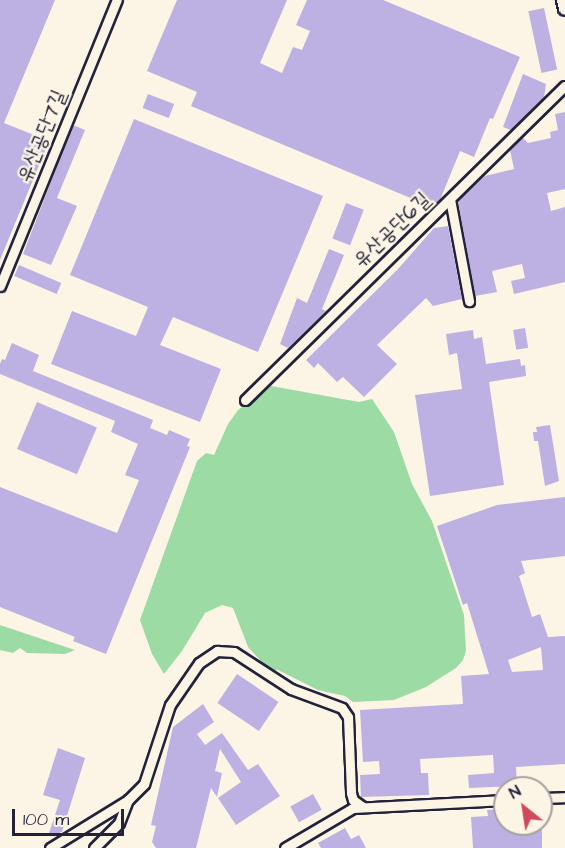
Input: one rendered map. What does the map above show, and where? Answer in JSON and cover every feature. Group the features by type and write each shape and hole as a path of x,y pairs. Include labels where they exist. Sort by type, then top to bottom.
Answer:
{"main road":[{"path":"563,0 565,9"}],"street":[{"name":"유산공단7길","path":"0,286 117,0"},
{"name":"유산공단6길","path":"245,400 565,86"},
{"path":"450,199 469,301"},
{"path":"50,848 128,800 148,776 170,705 208,656 217,651 234,652 291,689 335,704 346,712 351,793 353,800 363,807"},
{"path":"94,848 119,824 128,800"},
{"path":"285,848 353,808 493,801"}],"green space":[{"path":"271,386 359,402 372,399 394,432 412,484 432,521 464,615 466,651 463,660 456,668 426,687 394,700 353,702 345,696 318,690 278,670 270,671 248,647 233,608 222,605 205,613 182,651 164,674 152,654 140,620 197,461 206,453 214,455 228,424 238,410"},
{"path":"0,625 75,650 65,654 27,653 20,648 13,653 0,650"}],"building":[{"path":"0,0 55,0 4,123 49,141 0,260"},
{"path":"177,0 287,0 260,63 282,73 293,47 302,50 310,31 296,25 307,0 383,0 520,57 474,157 460,151 440,200 432,207 191,106 197,92 147,71"},
{"path":"544,8 557,70 541,73 528,11"},
{"path":"523,74 546,84 544,97 511,130 503,127"},
{"path":"148,94 174,104 169,118 143,108"},
{"path":"565,112 565,189 547,193 551,211 565,207 565,282 514,294 511,281 525,278 522,264 492,271 497,292 475,296 458,201 485,176 514,169 510,150 522,137 528,143 551,138 550,132 558,130 555,114"},
{"path":"134,119 323,196 258,352 173,317 160,345 221,369 200,422 51,364 72,311 136,336 148,307 70,275"},
{"path":"73,125 85,130 57,198 77,206 51,265 23,254"},
{"path":"346,203 364,210 350,245 332,238"},
{"path":"448,226 462,299 433,306 426,298 377,345 397,364 364,397 343,377 337,382 318,363 314,368 306,360 398,269 434,228"},
{"path":"329,249 344,255 322,309 326,311 288,348 280,344 297,298 307,303"},
{"path":"19,265 61,283 57,294 14,276"},
{"path":"525,328 528,348 516,350 513,330"},
{"path":"473,330 474,339 482,337 486,364 520,359 521,366 525,365 526,376 489,382 504,485 430,496 415,395 462,389 457,353 449,355 446,334"},
{"path":"12,343 39,355 33,371 153,420 150,428 167,435 169,430 190,439 187,446 190,447 106,654 73,641 75,637 0,607 0,487 117,533 139,480 125,475 138,444 111,432 115,421 0,374 0,364 2,359 5,360"},
{"path":"37,402 97,427 77,474 17,449"},
{"path":"550,425 559,481 545,486 538,441 534,441 533,432 537,432 536,427"},
{"path":"565,497 565,556 521,561 525,573 519,576 532,617 540,614 548,637 565,636 565,764 516,767 516,776 493,776 493,787 469,788 468,775 494,773 493,755 420,759 421,773 428,773 429,795 361,797 360,775 380,774 379,761 363,762 360,710 463,704 461,676 489,674 467,603 463,605 437,526 497,505","holes":["541,647 543,670 512,672 508,660"]},
{"path":"237,674 278,702 259,731 217,703"},
{"path":"203,704 214,722 197,734 205,745 222,733 248,770 258,764 280,796 236,825 218,798 241,782 220,749 215,771 222,773 217,797 211,788 196,848 156,848 152,842 156,826 151,825 173,727"},
{"path":"58,748 85,758 62,832 48,836 60,800 43,795"},
{"path":"313,794 322,810 299,822 290,807"},
{"path":"487,810 493,810 493,836 542,836 542,848 473,848 471,817 488,816"},
{"path":"345,828 351,839 359,835 366,848 321,848 318,843"}]}
